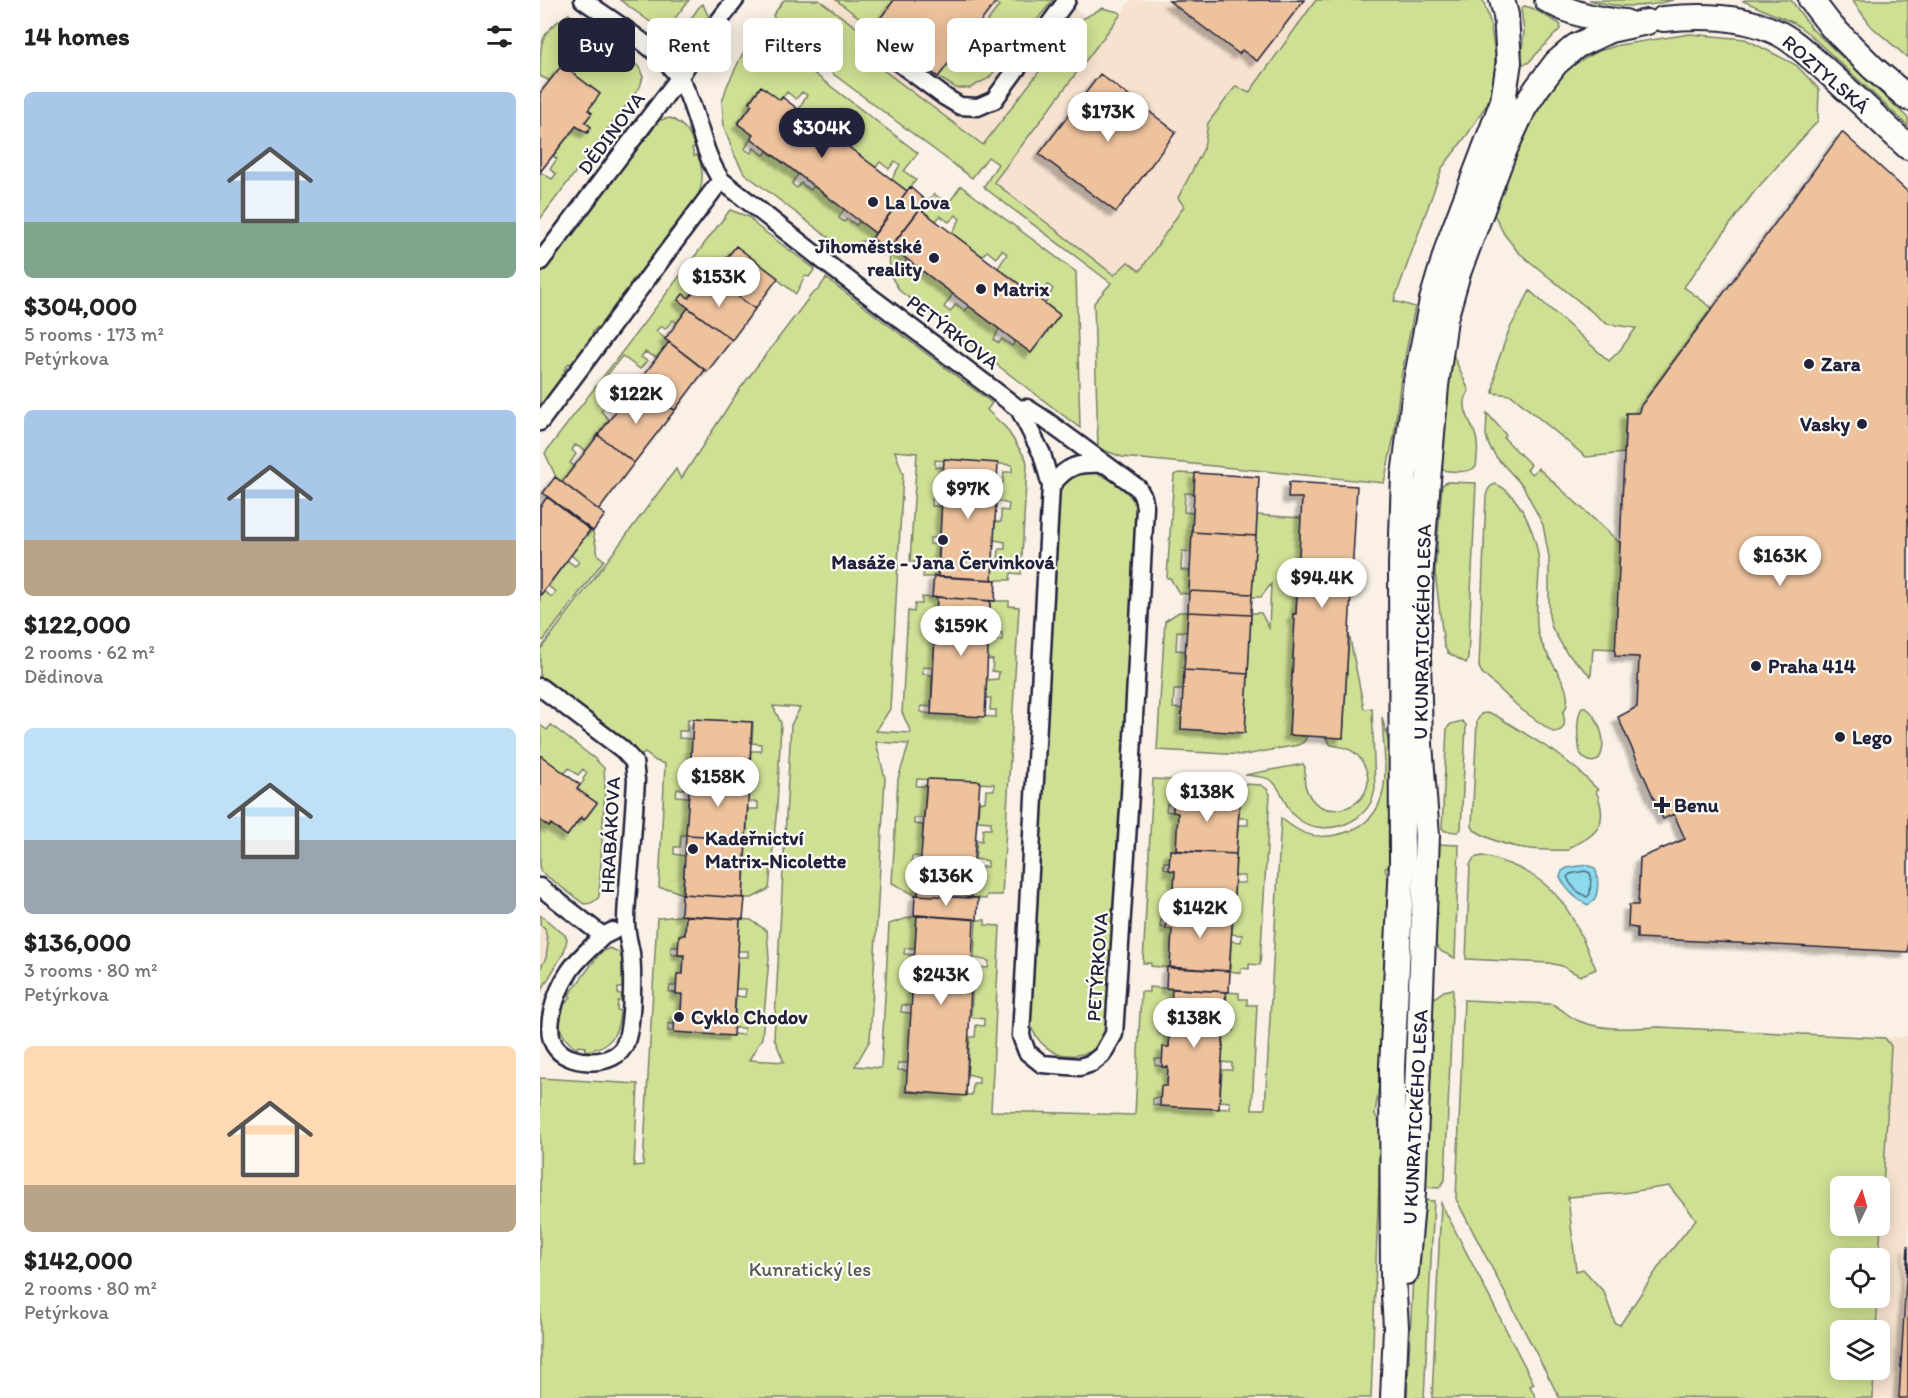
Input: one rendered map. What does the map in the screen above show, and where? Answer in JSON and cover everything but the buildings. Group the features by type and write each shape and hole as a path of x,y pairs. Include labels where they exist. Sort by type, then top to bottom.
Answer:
{"street":[{"name":"PETÝRKOVA","path":"583,0 661,57 679,78 685,89 712,167 721,180 1019,409 1042,454 1051,486 1021,1036 1027,1052 1042,1064 1080,1066 1092,1063 1102,1055 1114,1034 1130,794 1143,497 1138,488 1027,408 1019,409"},
{"name":"DĚDINOVA","path":"540,262 735,0"},
{"path":"913,72 960,106 978,107 994,99 1067,0"},
{"name":"U KUNRATICKÉHO LESA","path":"1393,1398 1396,1327 1393,1279 1392,1077 1402,863 1401,565 1404,476 1416,381 1432,300 1449,243 1503,101 1509,62 1507,24 1502,0"},
{"path":"1547,0 1566,10 1605,21 1655,20 1691,11 1713,0"},
{"name":"ROZTYLSKÁ","path":"1811,0 1838,33 1908,99"},
{"name":"ROZTYLSKÁ","path":"1655,20 1683,17 1722,18 1751,22 1776,31 1812,59 1908,147"},
{"name":"U KUNRATICKÉHO LESA","path":"1396,1327 1405,1281 1413,1193 1426,836 1420,744 1418,656 1421,563 1436,386 1445,319 1458,273 1504,149 1524,108 1537,88 1556,63 1576,46 1610,30 1655,20"},
{"path":"540,422 721,180"},
{"path":"1051,486 1059,475 1072,467 1084,463 1104,464"},
{"name":"HRABÁKOVA","path":"540,687 622,749 634,762 636,780 626,922 633,976 628,1036 624,1048 613,1056 589,1062 573,1059 556,1048 549,1032 556,997 570,970 603,936 626,922"},
{"name":"HRABÁKOVA","path":"540,887 603,936"}],"shaded area":[{"path":"819,0 1063,0 1086,17 947,18 947,72 1039,72 983,145 886,72 935,72 935,18 855,18 855,26"},
{"path":"1130,0 1316,0 1248,93 1208,122 1204,148 1178,198 1184,206 1140,272 1114,275 994,182 1077,72 1087,72 1087,59"},
{"path":"540,925 545,928 548,944 546,958 540,969"},
{"path":"1908,1036 1908,1398 1873,1398 1874,1380 1890,1380 1890,1320 1877,1320 1877,1308 1890,1308 1890,1248 1880,1248 1880,1236 1890,1236 1890,1176 1884,1176 1891,1046 1885,1038"}],"green space":[{"path":"620,0 689,0 675,18 647,20"},
{"path":"784,0 819,0 855,26 855,72 886,72 983,145 1039,72 1077,72 994,182 1114,275 1128,262 1140,271 1184,206 1178,198 1204,148 1208,123 1236,86 1249,93 1316,0 1483,0 1490,22 1495,54 1494,81 1487,104 1442,168 1394,301 1415,307 1384,483 1122,457 1098,448 1094,303 1111,283 986,189 984,186 998,164 988,157 972,178 831,72 843,72 843,18 774,18 773,15"},
{"path":"836,0 894,0 880,18 860,18"},
{"path":"992,0 1053,0 1038,18 990,18 999,6"},
{"path":"1589,0 1673,0 1631,6"},
{"path":"1791,0 1812,29 1908,118 1908,126 1808,33 1794,23 1743,1"},
{"path":"1852,0 1908,0 1908,58 1871,26"},
{"path":"703,4 709,18 691,18"},
{"path":"1524,6 1560,24 1560,29 1528,63 1523,64 1521,60 1524,32 1521,9"},
{"path":"1102,8 1121,14 1087,59 1087,18 1084,18"},
{"path":"569,14 574,18 562,18"},
{"path":"558,21 558,70 550,81 540,76 540,54 547,32"},
{"path":"1690,34 1745,39 1796,65 1819,89 1818,121 1754,192 1684,287 1712,308 1640,407 1639,413 1626,413 1624,453 1586,457 1511,395 1493,393 1496,367 1509,330 1530,291 1609,361 1636,328 1607,324 1518,252 1504,234 1494,214 1497,192 1534,109 1551,85 1572,65 1599,51 1619,45"},
{"path":"742,55 743,72 812,72 918,153 904,171 916,180 907,191 891,180 900,165 895,161 889,169 880,162 875,168 845,144 853,130 848,127 842,134 833,127 829,133 799,109 807,95 802,92 796,99 787,92 780,101 761,86 749,102 752,105 738,123 753,135 745,149 751,153 754,148 764,155 767,151 798,174 792,184 797,188 801,183 810,190 814,186 844,209 839,218 844,222 847,219 856,225 860,221 875,233 872,238 851,245 837,244 744,173 724,127 722,102"},
{"path":"635,64 639,67 643,77 640,87 540,219 540,172 552,179 556,174 550,169 557,159 553,156 576,126 588,133 591,127 585,122 592,113 588,110 600,94 571,72 635,72"},
{"path":"947,65 947,72 994,72 989,78 970,88 956,88 938,77"},
{"path":"670,118 686,130 695,147 692,148 694,156 698,155 702,177 698,194 676,228 673,227 668,233 670,235 637,280 634,278 629,285 631,287 600,329 597,327 592,333 594,336 572,365 569,363 564,370 566,372 540,408 540,273 567,237 570,238 574,232 572,230 606,186 609,187 614,180 611,178 645,134 648,136 653,129 650,127 655,121"},
{"path":"961,186 1076,272 1080,428 900,291 890,275 889,250 891,247 907,259 899,271 905,275 910,269 919,275 923,271 953,294 944,307 950,312 956,304 965,311 969,306 999,329 994,340 999,343 1002,339 1012,346 1015,341 1031,353 1060,315 1045,303 1053,289 1048,285 1042,293 1033,286 1029,291 998,268 1007,254 1002,250 996,258 987,251 982,256 952,233 960,219 956,215 949,222 940,216 936,221 920,209 934,194 948,204"},
{"path":"730,210 749,217 757,226 815,269 809,277 805,276 796,294 736,246 724,261 719,258 712,268 707,263 702,269 712,277 701,292 696,289 684,304 689,308 677,323 673,320 665,329 661,326 656,331 669,342 657,358 645,352 641,357 647,361 640,369 622,356 598,387 616,401 610,410 605,406 601,411 609,420 587,451 575,445 572,450 576,454 570,463 574,466 563,482 556,477 545,453"},
{"name":"Kunratický les","path":"826,278 992,403 987,410 1006,428 1027,464 1021,574 1011,573 1010,580 992,580 993,560 998,560 999,549 1005,549 1005,542 994,540 995,522 1001,522 1001,510 1008,511 1009,504 996,501 997,483 1003,483 1004,472 1012,472 1012,465 935,460 935,467 944,468 942,499 932,499 932,506 942,506 940,538 930,538 930,544 939,545 937,577 923,577 924,569 916,569 916,562 910,562 917,453 895,451 903,474 890,709 876,731 911,733 902,712 908,611 914,612 915,604 922,604 922,597 937,598 935,629 925,629 925,635 935,636 933,668 923,667 923,674 932,675 931,707 921,706 920,712 931,714 996,717 996,710 990,710 991,698 985,698 986,680 998,679 999,672 992,671 993,660 987,659 988,640 1002,640 1002,633 994,632 995,621 989,620 990,601 1009,601 1009,606 1019,607 1002,895 987,895 986,899 973,898 974,879 980,879 981,867 987,867 988,861 975,859 977,840 982,841 983,829 991,829 991,822 978,821 979,802 985,802 986,790 994,790 994,784 917,779 916,786 926,786 924,818 914,818 914,824 923,825 922,857 912,856 912,863 921,864 918,895 892,883 898,779 909,744 876,742 885,778 870,1040 855,1066 881,1068 889,924 917,915 915,948 905,948 904,954 914,955 912,1006 902,1005 901,1012 911,1013 909,1063 898,1063 898,1070 908,1071 907,1092 972,1095 973,1083 979,1083 979,1077 967,1074 970,1037 975,1037 976,1025 984,1026 984,1019 971,1017 973,978 979,979 979,967 988,968 989,961 974,958 976,920 985,920 985,925 1000,926 991,1111 1135,1115 1141,992 1149,992 1149,987 1173,989 1171,1009 1166,1009 1165,1020 1158,1021 1158,1027 1170,1029 1169,1048 1163,1059 1155,1059 1155,1065 1168,1068 1167,1086 1161,1098 1153,1098 1153,1105 1230,1109 1230,1102 1220,1101 1222,1070 1232,1070 1232,1063 1222,1062 1224,1031 1234,1031 1234,1024 1225,1024 1227,992 1239,993 1239,999 1247,999 1247,1005 1257,1005 1252,1109 1265,1109 1281,818 1306,834 1328,836 1356,828 1370,818 1379,805 1383,789 1385,754 1382,717 1392,755 1391,866 1385,868 1393,897 1387,1026 1375,1114 1381,1126 1371,1398 540,1398 540,1078 638,1084 634,1166 643,1165 657,918 679,916 686,916 685,935 679,947 671,947 671,954 684,956 683,974 677,986 670,986 669,992 682,994 681,1013 675,1013 675,1024 668,1024 668,1031 743,1035 744,1028 734,1028 736,996 745,997 746,989 736,989 738,957 748,957 748,951 738,951 740,919 751,920 767,931 769,959 762,1038 749,1060 784,1062 774,1038 791,725 800,708 773,706 781,723 777,807 769,889 752,898 743,898 745,867 754,867 755,860 745,860 748,809 758,809 758,802 748,802 751,751 761,751 761,744 752,743 753,722 688,719 687,731 679,731 679,738 692,739 690,777 684,777 684,789 677,789 676,796 689,797 687,835 681,835 680,847 674,847 674,854 686,856 682,894 670,889 659,888 665,764 645,753 634,762 540,687 540,650 676,469 681,479 739,390"},
{"path":"1450,348 1469,391 1465,409 1476,437 1478,452 1476,467 1462,471 1437,468"},
{"path":"1487,413 1506,435 1504,438 1531,465 1527,470 1532,474 1538,468 1620,543 1616,649 1593,648 1591,676 1566,652 1552,628 1549,616 1549,557 1543,525 1523,486 1489,446 1486,435"},
{"path":"1089,471 1108,478 1126,492 1134,502 1137,516 1110,1021 1094,1049 1087,1053 1067,1055 1059,1054 1045,1046 1035,1034 1028,1019 1056,491 1065,478"},
{"path":"1196,474 1195,494 1185,493 1184,512 1193,513 1191,552 1182,551 1181,570 1190,571 1189,594 1179,593 1170,578 1167,578 1174,475"},
{"path":"1447,482 1476,483 1466,663 1448,653 1444,646 1435,572 1442,485"},
{"path":"1496,484 1514,498 1521,508 1536,545 1539,568 1538,633 1567,694 1567,704 1563,713 1564,726 1557,732 1553,732 1522,710 1482,673 1479,667 1486,496 1489,488"},
{"path":"1257,515 1301,518 1296,614 1293,614 1295,619 1289,735 1307,736 1304,742 1298,745 1245,755 1157,750 1165,621 1179,612 1188,612 1187,632 1177,631 1176,650 1186,651 1184,690 1174,690 1173,708 1183,709 1245,732 1251,613 1261,613 1269,628 1271,584 1261,597 1252,595"},
{"path":"591,530 598,555 604,560 544,640 540,641 540,596 543,591 552,597 556,592 548,586 567,560 575,566 579,562 571,555"},
{"path":"1349,634 1364,709 1372,708 1375,789 1371,802 1357,818 1338,826 1317,827 1307,824 1294,815 1272,781 1263,777 1245,775 1303,764 1305,785 1312,799 1322,807 1334,810 1346,808 1365,792 1368,780 1361,760 1350,750 1331,745 1325,737 1343,738"},
{"path":"1582,707 1586,707 1601,730 1602,751 1594,762 1580,753 1578,724"},
{"path":"1481,714 1495,715 1555,752 1598,790 1596,791 1602,811 1601,819 1599,826 1588,838 1570,847 1569,850 1532,849 1508,845 1474,830 1472,826 1477,721"},
{"path":"1462,721 1466,725 1461,829 1458,832 1445,831 1442,828 1447,728 1451,724"},
{"path":"540,725 547,730 551,725 604,768 599,897 591,903 584,904 540,871 540,820 549,827 551,824 567,836 581,817 584,819 596,803 577,789 587,773 583,769 578,775 569,768 564,774 540,755"},
{"path":"1153,779 1261,785 1270,794 1260,965 1249,964 1249,969 1241,968 1241,973 1230,971 1231,941 1241,942 1242,935 1232,934 1235,883 1245,883 1245,876 1235,876 1238,825 1248,825 1248,818 1239,818 1240,796 1174,793 1173,804 1167,804 1166,811 1179,813 1176,851 1170,862 1164,862 1164,868 1175,871 1173,909 1167,920 1161,920 1160,927 1172,929 1170,968 1143,963"},
{"path":"1435,844 1459,845 1455,958 1442,952 1434,944"},
{"path":"1482,856 1527,872 1554,893 1573,920 1596,969 1580,976 1562,966 1549,963 1466,959 1470,865 1474,858"},
{"path":"540,915 567,939 564,952 540,993 540,969 546,958 548,944 545,928 540,925"},
{"path":"609,948 619,952 623,962 622,988 618,988 618,994 622,994 621,1001 618,1001 617,1010 620,1011 615,1034 601,1047 585,1051 586,1047 578,1046 577,1049 570,1044 560,1028 563,1002 566,1003 571,997 569,995 600,953"},
{"path":"1453,989 1445,1180 1439,1188 1421,1187 1433,999 1444,991"},
{"path":"1464,1000 1551,1004 1579,1021 1608,1028 1658,1027 1885,1038 1891,1046 1884,1176 1830,1176 1830,1236 1880,1236 1880,1248 1830,1248 1830,1308 1877,1308 1877,1320 1830,1320 1830,1380 1874,1380 1873,1398 1559,1397 1456,1199","holes":["1669,1186 1696,1219 1662,1262 1620,1325 1615,1323 1604,1292 1583,1269 1576,1271 1568,1197 1623,1193"]},
{"path":"1419,1200 1434,1201 1424,1398 1407,1398 1413,1275"},
{"path":"1441,1203 1534,1384 1530,1386 1536,1398 1432,1398"}],"water":[{"path":"1586,865 1595,868 1598,883 1595,899 1588,905 1572,894 1560,877 1562,871 1567,868"}],"place":[{"name":"La Lova","path":"873,202"},
{"name":"Jihoměstské reality","path":"934,258"},
{"name":"Matrix","path":"981,289"},
{"name":"Zara","path":"1809,364"},
{"name":"Vasky","path":"1862,424"},
{"name":"Masáže - Jana Červinková","path":"943,540"},
{"name":"Praha 414","path":"1756,666"},
{"name":"Lego","path":"1840,737"},
{"name":"Benu","path":"1662,805"},
{"name":"Kadeřnictví Matrix-Nicolette","path":"693,849"},
{"name":"Cyklo Chodov","path":"679,1017"}]}
